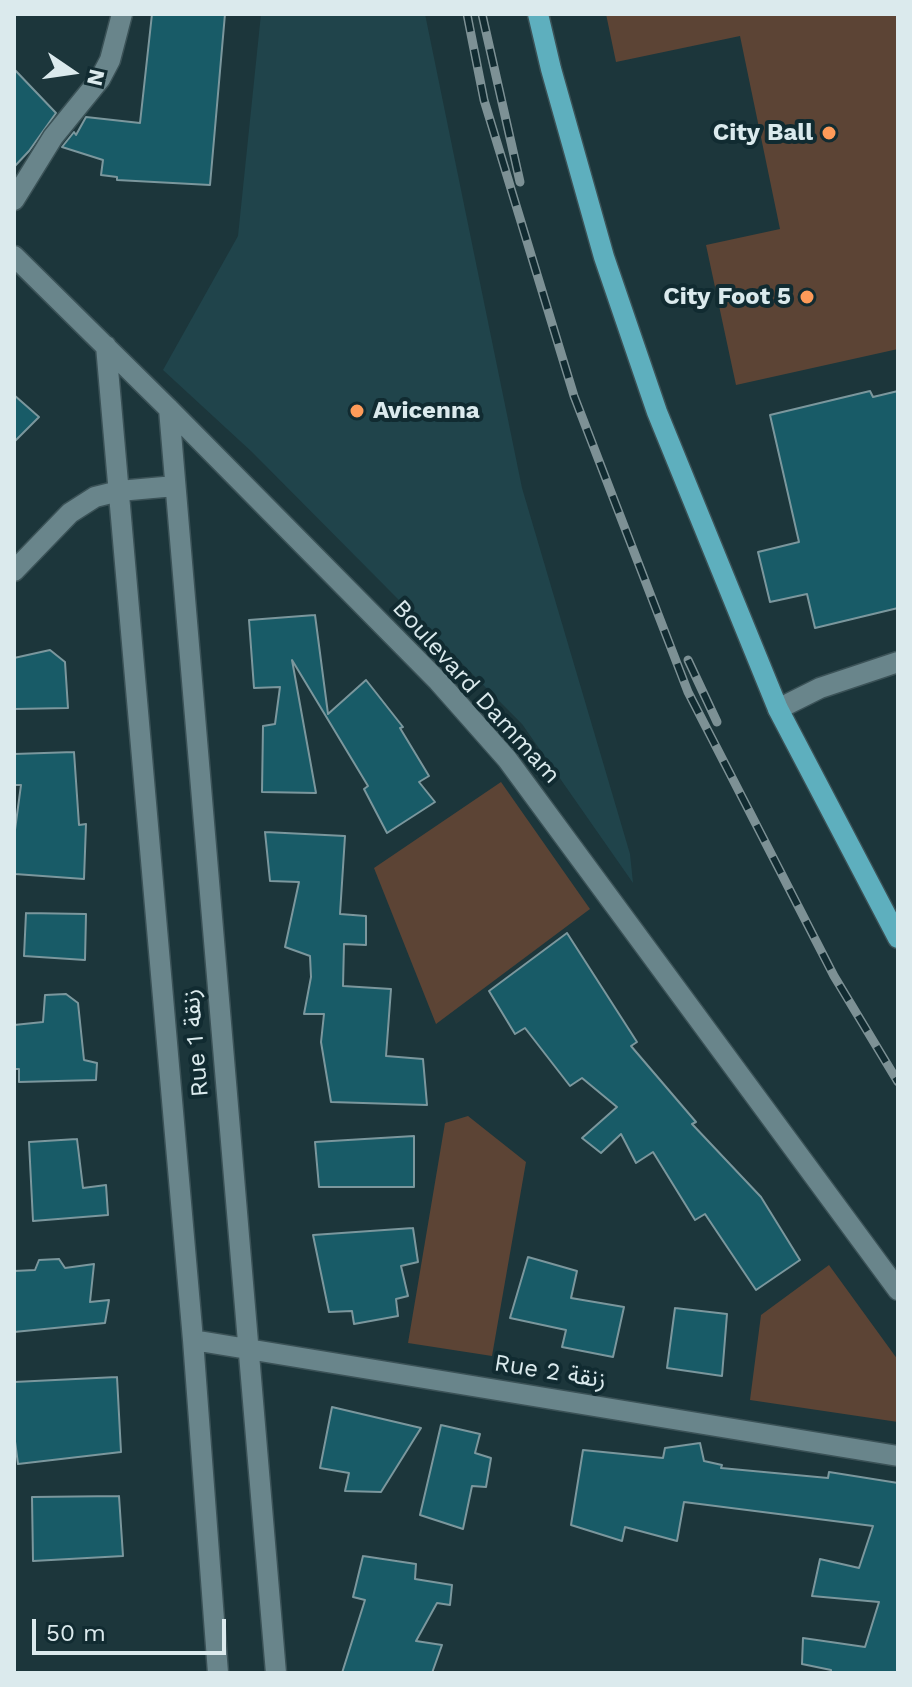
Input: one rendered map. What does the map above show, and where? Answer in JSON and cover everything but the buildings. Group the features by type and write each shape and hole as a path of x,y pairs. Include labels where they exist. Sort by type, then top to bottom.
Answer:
{"main road":[{"path":"538,14 604,257 657,412 778,709 898,938"}],"street":[{"path":"14,200 53,137 100,79 110,60 122,14"},
{"name":"Boulevard Dammam","path":"14,256 438,681 507,759 898,1290"},
{"name":"Rue 1 زنقة","path":"106,346 193,1340 218,1673"},
{"name":"Rue 1 زنقة","path":"169,409 276,1673"},
{"path":"14,571 70,513 95,497 119,491 175,486"},
{"path":"778,709 820,688 898,662"},
{"name":"Rue 2 زنقة","path":"193,1340 898,1456"}],"shaded area":[{"name":"Avicenna","path":"261,14 425,14 522,488 630,854 633,883 522,724 252,452 163,370 238,236"},
{"path":"606,14 898,14 898,349 736,385 706,245 780,229 740,36 616,62"},
{"path":"501,782 590,909 436,1024 374,868"},
{"path":"468,1116 526,1162 492,1356 408,1343 445,1123"},
{"path":"829,1265 898,1360 898,1422 750,1400 761,1315"}],"railway":[{"path":"467,14 484,100 574,396 688,692 834,976 898,1082"},
{"path":"482,14 520,182"},
{"path":"688,660 717,722"}],"place":[{"name":"City Ball","path":"829,133"},
{"name":"City Foot 5","path":"807,297"},
{"name":"Avicenna","path":"357,411"}]}
